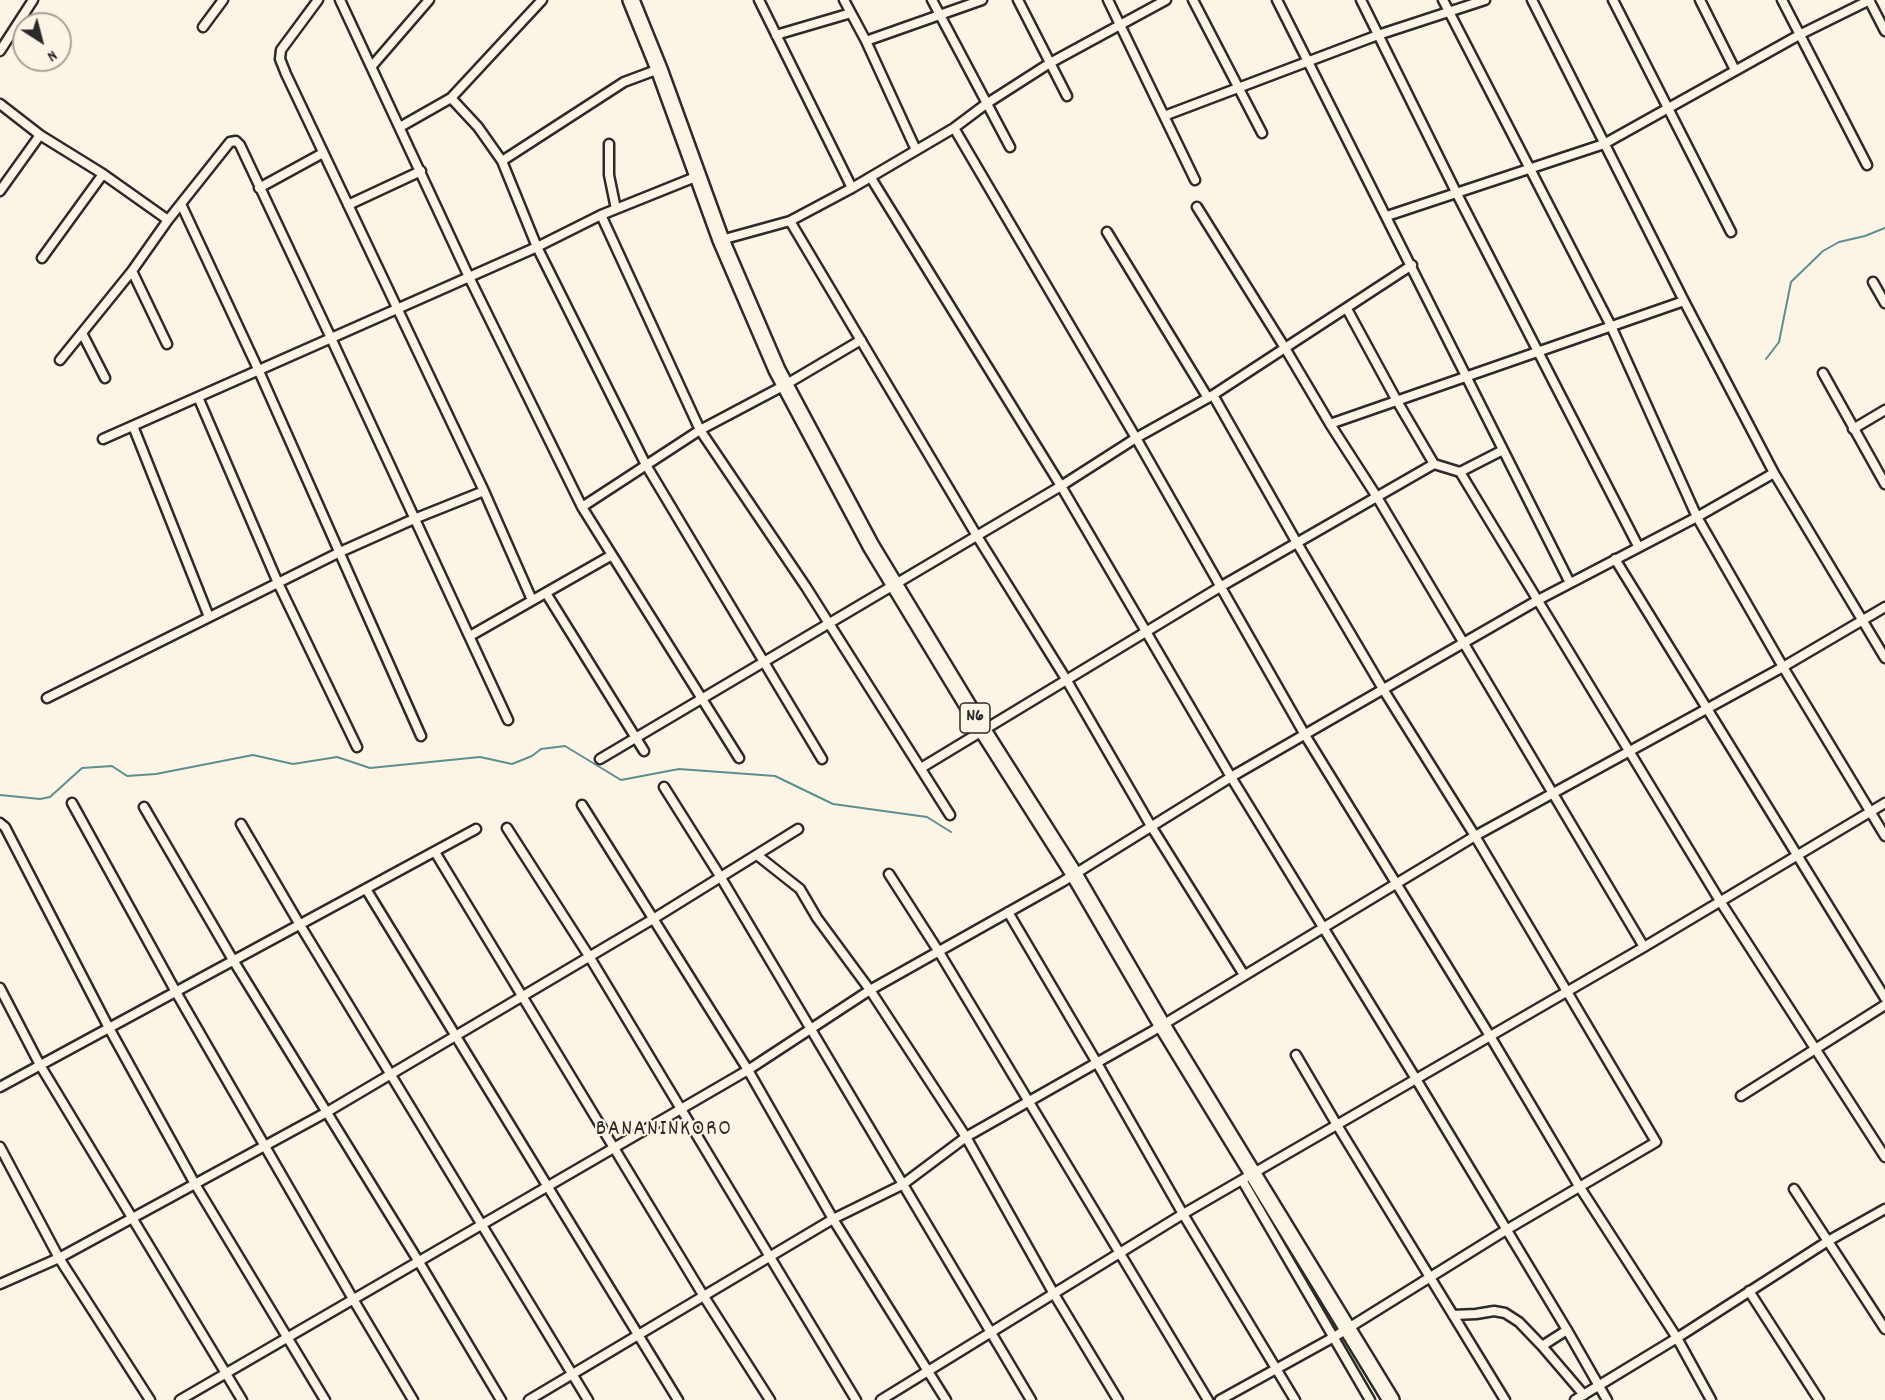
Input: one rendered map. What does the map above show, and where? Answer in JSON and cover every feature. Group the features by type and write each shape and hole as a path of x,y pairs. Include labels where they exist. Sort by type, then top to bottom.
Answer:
{"highway":[{"name":"N6","path":"631,0 659,69 721,240 785,385 871,546 982,729 1074,874 1247,1177 1348,1328 1390,1400"}],"street":[{"path":"0,51 33,0"},
{"path":"203,27 223,0"},
{"path":"318,0 281,50 280,58 396,309 484,491 532,600"},
{"path":"340,0 469,277 582,507 739,758"},
{"path":"372,66 429,0"},
{"path":"400,127 451,98 542,0"},
{"path":"759,0 852,188"},
{"path":"844,0 866,40 916,150"},
{"path":"932,0 1010,147"},
{"path":"866,40 982,0"},
{"path":"1018,0 1067,96"},
{"path":"1108,0 1196,180"},
{"path":"721,240 790,220 852,188 954,128 986,104 1050,63 1166,0"},
{"path":"1193,0 1262,133"},
{"path":"1277,0 1570,583"},
{"path":"1361,0 1457,194 1638,546"},
{"path":"1443,0 1611,326 1697,517 1869,813 1885,836"},
{"path":"1164,116 1378,35 1485,0"},
{"path":"1532,0 1774,473 1885,658"},
{"path":"1613,0 1731,232"},
{"path":"1700,0 1735,70"},
{"path":"1782,0 1867,165"},
{"path":"1387,216 1604,144 1801,34 1869,0 1885,31"},
{"path":"776,35 850,13"},
{"path":"502,161 624,82 659,69"},
{"path":"451,98 478,127 502,161 537,247 646,465 822,759"},
{"path":"0,104 40,135 103,174 168,220"},
{"path":"954,128 1136,438 1305,735 1490,1036 1579,1186 1677,1338 1712,1400"},
{"path":"0,191 40,135"},
{"path":"60,360 132,271 168,220 230,142 236,141 240,145 331,338 508,720"},
{"path":"609,144 609,176 616,209"},
{"path":"259,188 323,153"},
{"path":"348,205 421,171"},
{"path":"42,258 103,174"},
{"path":"103,439 537,247 601,215 698,176"},
{"path":"870,178 1061,486 1231,777 1416,1079 1607,1400"},
{"path":"181,204 258,369 421,736"},
{"path":"1197,207 1377,497 1644,947"},
{"path":"601,215 700,430 828,623 950,815"},
{"path":"790,220 977,536 1066,679 1151,826 1244,975"},
{"path":"1107,232 1210,397 1383,689 1475,836 1656,1142 1506,1230 1334,1337 1221,1400"},
{"path":"600,759 1061,486 1136,438 1210,397 1412,265"},
{"path":"132,271 167,344"},
{"path":"1873,282 1885,303"},
{"path":"1330,424 1684,301"},
{"path":"1347,309 1434,464 1460,472 1720,901 1885,1157"},
{"path":"82,333 105,378"},
{"path":"582,507 700,430 785,385 861,340"},
{"path":"1823,373 1885,484"},
{"path":"198,397 279,583 357,747"},
{"path":"1853,429 1885,410"},
{"path":"133,426 209,617"},
{"path":"1460,472 1503,450"},
{"path":"921,768 1220,587 1434,464"},
{"path":"180,1400 748,1070 870,990 1074,874 1231,777 1538,600 1697,517 1774,473"},
{"path":"47,698 340,552 484,491"},
{"path":"470,636 612,555"},
{"path":"1615,559 1885,998"},
{"path":"546,593 644,752"},
{"path":"529,1400 638,1333 833,1219 902,1185 966,1137 1162,1025 1475,836 1783,667 1885,607"},
{"path":"664,787 720,876 1031,1400"},
{"path":"72,803 176,992 352,1299 413,1400"},
{"path":"881,1400 1119,1252 1644,947 1885,803"},
{"path":"582,805 748,1070 833,1219 945,1400"},
{"path":"144,807 233,960 501,1400"},
{"path":"0,824 5,827 109,1028 195,1184 325,1400"},
{"path":"241,824 588,1400"},
{"path":"507,828 589,956 856,1400"},
{"path":"0,1087 476,829"},
{"path":"0,1284 59,1258 327,1112 798,829"},
{"path":"435,852 703,1295 770,1400"},
{"path":"757,855 800,890 817,918 870,990 966,1137 1054,1294 1118,1400"},
{"path":"889,874 939,952 1208,1400"},
{"path":"366,889 678,1400"},
{"path":"1008,912 1183,1214 1278,1368 1295,1400"},
{"path":"0,988 40,1065 242,1400"},
{"path":"1741,1096 1885,1005"},
{"path":"1296,1055 1505,1400"},
{"path":"0,1147 59,1258 150,1400"},
{"path":"1247,1177 1370,1400"},
{"path":"1794,1189 1885,1329"},
{"path":"1575,1400 1828,1241 1885,1209"},
{"path":"1749,1291 1819,1400"},
{"path":"1453,1315 1505,1312 1519,1322 1542,1346 1584,1395"},
{"path":"1542,1346 1567,1330"}],"waterway":[{"path":"1766,359 1779,342 1791,282 1823,251 1839,242 1865,236 1885,228"},
{"path":"0,795 40,799 50,797 82,768 112,766 127,776 156,774 253,755 293,764 337,757 370,768 480,757 512,764 532,756 541,749 565,746 621,780 679,769 775,776 833,804 927,817 951,832"}],"district":[{"name":"BANANINKORO","path":"664,1131"}]}
